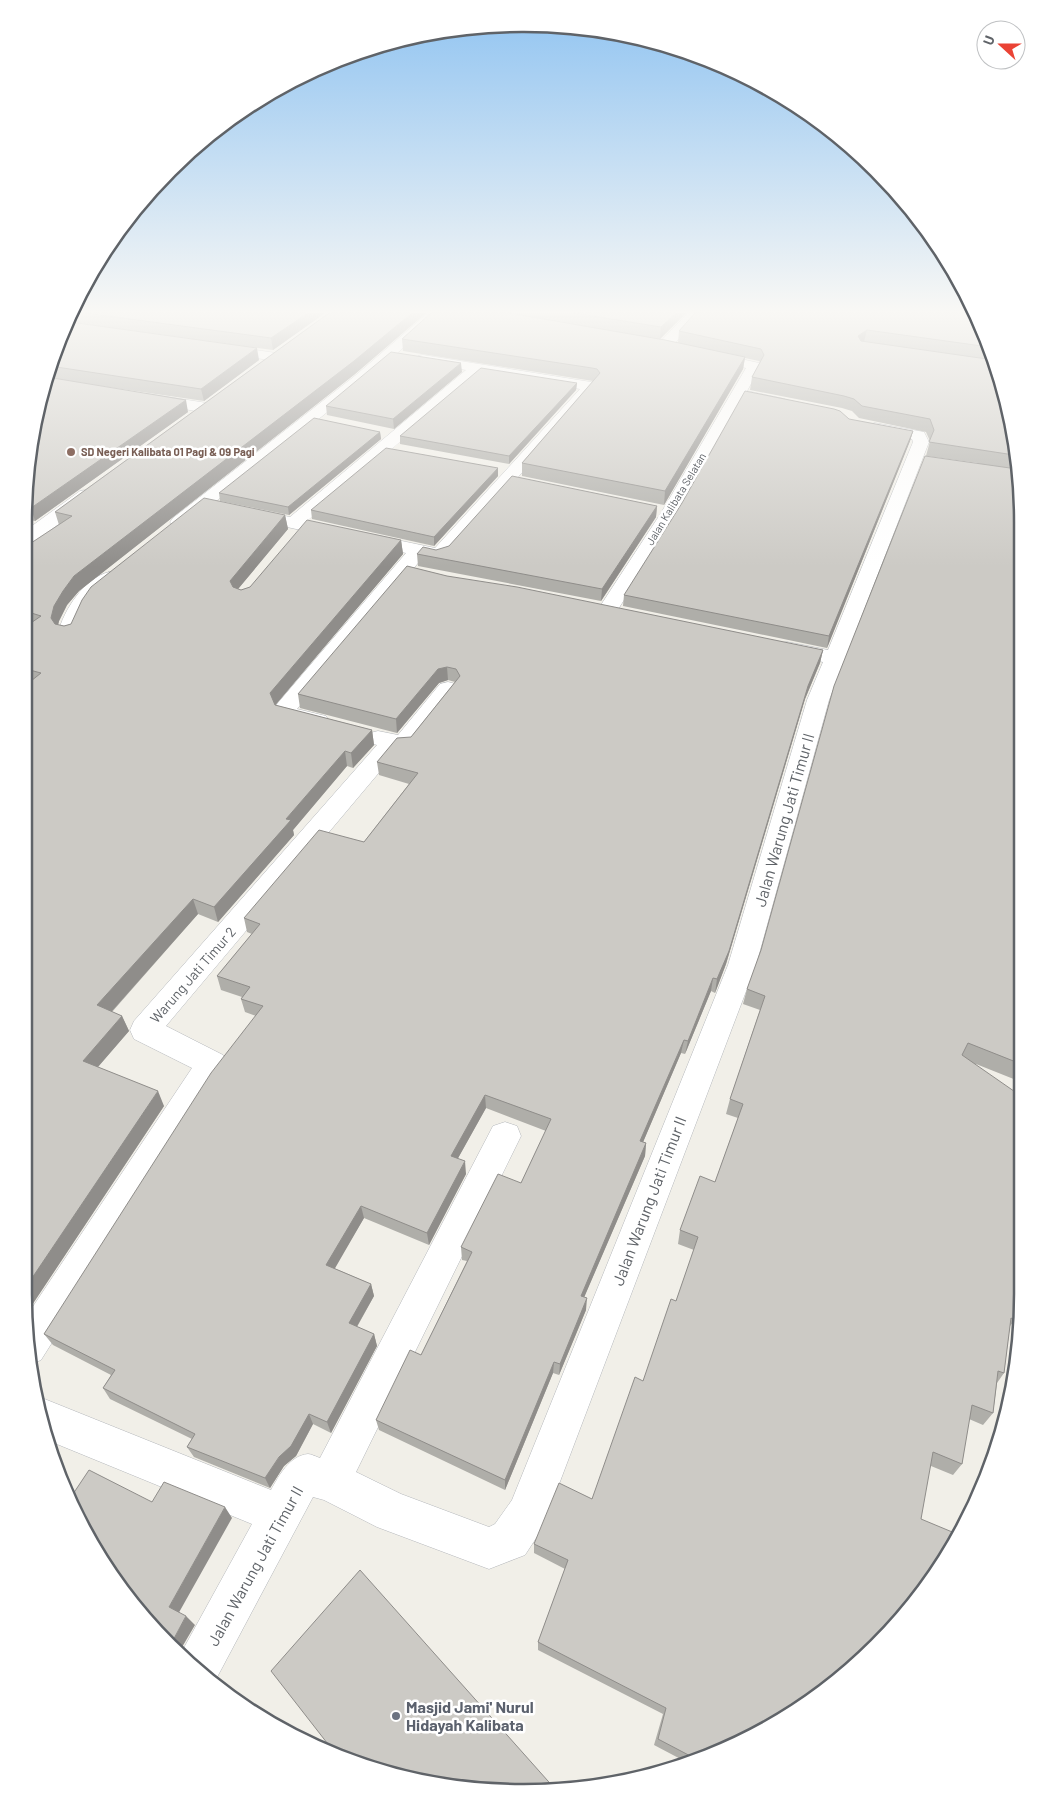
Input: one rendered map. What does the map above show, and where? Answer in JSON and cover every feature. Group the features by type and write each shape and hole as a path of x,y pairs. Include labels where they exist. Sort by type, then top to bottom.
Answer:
{"street":[{"path":"142,398 207,408"},
{"path":"192,419 222,398"},
{"path":"163,535 217,507 311,418 335,398"},
{"path":"297,529 380,440 399,444 447,398"},
{"path":"217,507 297,529 436,554 441,553 580,398"},
{"name":"Jalan Kalibata Selatan","path":"638,617 598,609 670,513 736,398"},
{"path":"758,398 796,405"},
{"path":"311,418 330,422"},
{"name":"Jalan Warung Jati Timur II","path":"200,1663 297,1484 308,1475 330,1482 392,1512 489,1548 510,1540 527,1514 742,965 818,700 921,442 918,435 862,426"},
{"path":"913,461 932,464"},
{"path":"32,535 99,486"},
{"path":"651,510 670,513"},
{"path":"398,743 286,712 285,709 412,572 419,550"},
{"path":"68,633 71,618 76,608 87,596 125,565"},
{"path":"760,642 835,658"},
{"name":"Warung Jati Timur 2","path":"35,1336 212,1064 145,1030 398,743 448,689"},
{"path":"330,1482 505,1136"},
{"path":"49,1421 281,1515"}],"building":[{"path":"49,398 173,398 186,400 33,507 37,459"},
{"path":"212,398 306,398 74,576 54,606 51,618 55,624 64,626 71,624 82,600 91,587 204,498 285,515 230,581 233,587 241,590 250,587 307,520 401,540 270,693 275,705 372,730 351,753 345,751 286,819 291,820 214,907 193,899 97,1005 122,1016 83,1061 158,1091 32,1278 32,680 41,673 32,671 32,622 41,616 32,613 32,542 72,516 55,512"},
{"path":"336,398 419,398 393,419 326,406"},
{"path":"446,398 563,398 509,456 400,436"},
{"path":"579,398 721,398 665,491 522,463"},
{"path":"741,398 779,398 834,409 840,411 849,419 913,431 829,636 624,595 682,503"},
{"path":"850,398 997,398 1008,454 929,442 934,430 930,419 862,406"},
{"path":"314,418 380,432 288,507 219,493"},
{"path":"386,448 498,468 434,537 311,510"},
{"path":"925,456 1010,468 1014,523 1014,1061 968,1043 962,1055 1014,1091 1014,1294 1012,1319 1011,1318 1004,1373 998,1371 993,1413 972,1405 962,1464 933,1452 921,1519 952,1532 931,1567 912,1593 870,1641 822,1683 796,1702 740,1734 689,1755 658,1739 666,1708 538,1642 568,1560 534,1544 559,1483 592,1499 635,1377 643,1381 671,1299 676,1301 698,1237 680,1230 700,1176 715,1182 743,1104 730,1099 765,996 747,989 761,950 834,686"},
{"path":"512,476 657,506 602,589 417,554 423,547 436,550 449,546"},
{"path":"407,566 447,576 517,587 823,650 808,686 729,951 717,979 713,978 688,1041 684,1040 640,1141 646,1143 581,1296 587,1298 560,1364 554,1362 505,1480 376,1420 410,1350 421,1355 472,1252 461,1247 498,1174 521,1183 551,1119 485,1095 451,1156 465,1161 427,1233 361,1206 326,1265 371,1284 349,1323 374,1334 327,1422 309,1414 291,1446 279,1457 265,1478 187,1447 195,1434 103,1388 115,1370 44,1334 211,1073 263,1006 241,999 250,987 217,976 260,924 244,918 319,830 364,842 418,773 377,762 397,738 411,737 460,676 456,669 447,667 438,669 396,719 298,694"},
{"path":"89,1470 152,1502 164,1482 225,1507 169,1607 186,1616 174,1639 134,1593 115,1567 98,1539 74,1492"},
{"name":"Masjid Jami' Nurul Hidayah Kalibata","path":"360,1570 550,1783 491,1783 427,1775 396,1768 335,1747 328,1744 271,1671"}],"place":[{"name":"SD Negeri Kalibata 01 Pagi & 09 Pagi","path":"71,452"},
{"name":"Masjid Jami' Nurul Hidayah Kalibata","path":"396,1716"}]}
